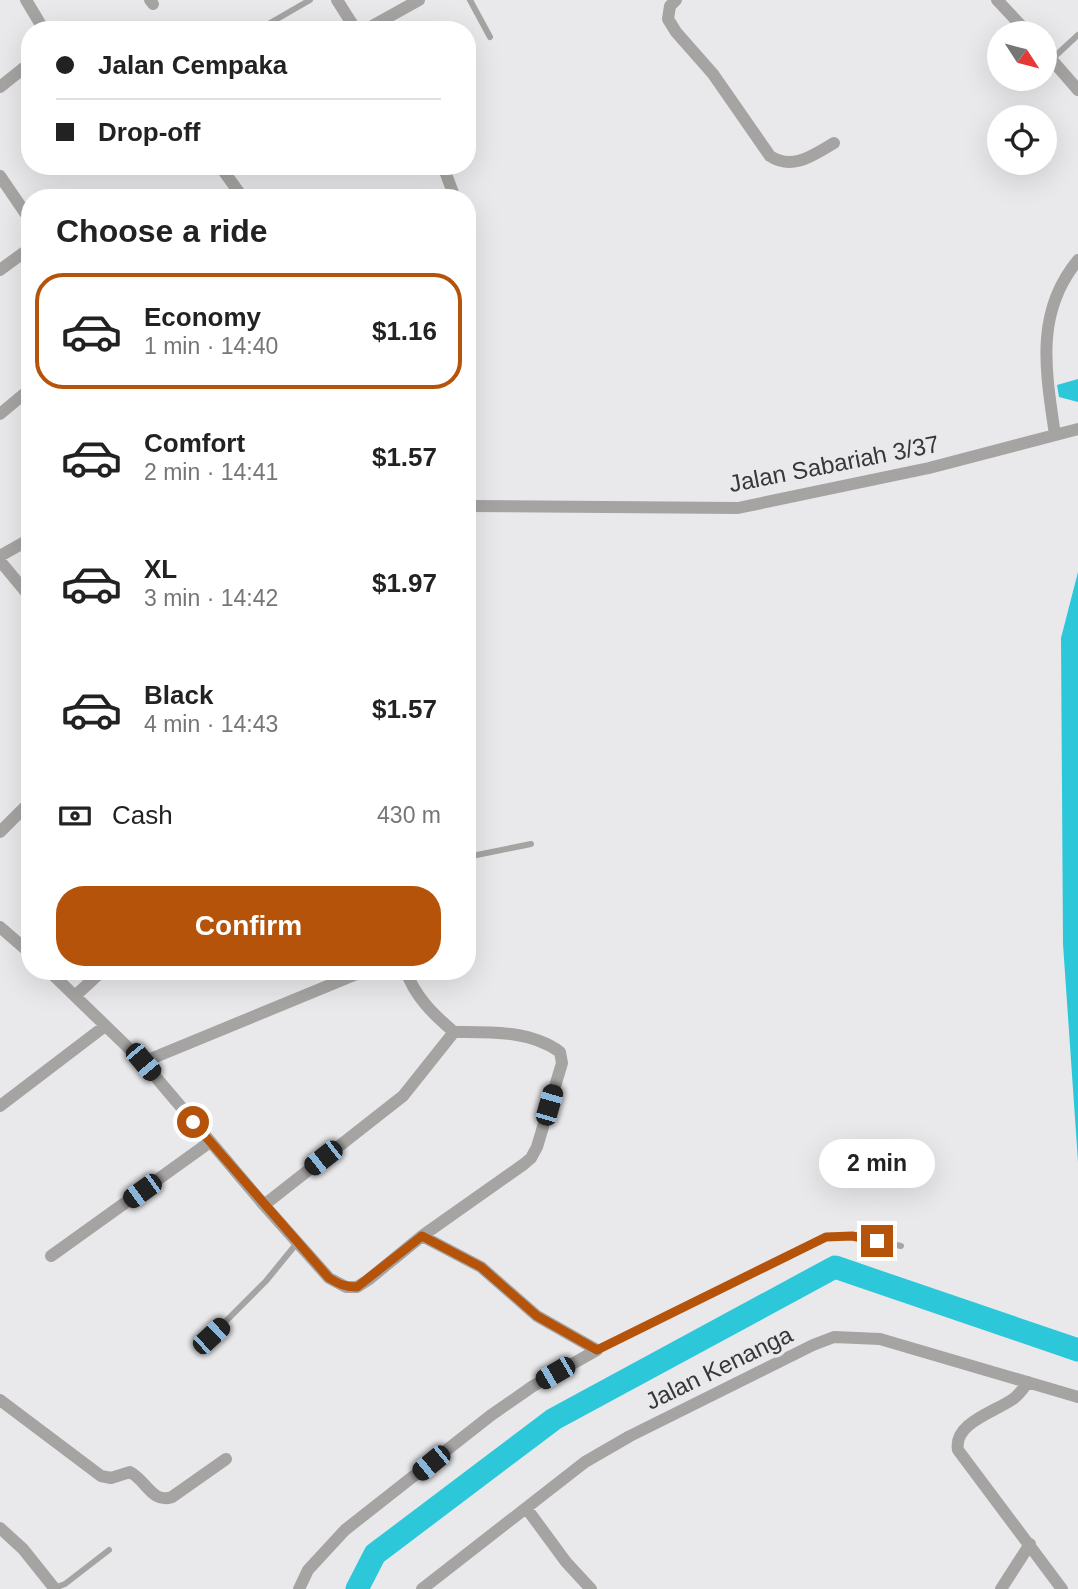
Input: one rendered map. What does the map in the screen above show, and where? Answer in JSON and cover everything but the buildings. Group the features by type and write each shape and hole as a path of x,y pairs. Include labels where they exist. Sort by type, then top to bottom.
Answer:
{"street":[{"path":"26,0 39,21"},
{"path":"337,0 350,21"},
{"path":"676,0 670,6 668,19 713,74 770,156 780,162 792,163 810,157 834,143"},
{"path":"997,0 1017,21"},
{"path":"380,21 414,1"},
{"path":"1057,66 1078,90"},
{"path":"0,87 21,70"},
{"path":"0,176 21,207"},
{"path":"0,270 21,255"},
{"path":"1055,435 1045,349 1048,323 1056,295 1066,274 1078,260"},
{"path":"0,414 21,396"},
{"name":"Jalan Sabariah 3/37","path":"476,506 738,508 929,468 1078,429"},
{"path":"21,544 0,559 21,586"},
{"path":"0,832 21,811"},
{"path":"0,928 21,945"},
{"path":"58,980 143,1062 329,1278 346,1287 357,1287 368,1280 422,1236 531,1158 537,1147 562,1063 560,1052 540,1042 502,1032 454,1032 432,1013 411,980"},
{"path":"75,996 92,980"},
{"path":"143,1062 343,980"},
{"path":"0,1106 105,1026"},
{"path":"264,1205 403,1096 454,1032"},
{"path":"51,1256 210,1142"},
{"path":"422,1236 481,1267 530,1311 597,1350"},
{"name":"Jalan Kenanga","path":"422,1589 584,1462 813,1345 834,1337 880,1339 1078,1397"},
{"path":"299,1589 308,1570 345,1530 490,1416 533,1386 597,1350"},
{"path":"1028,1382 1014,1399 964,1428 958,1436 957,1445 958,1450 1062,1589"},
{"path":"0,1400 100,1476 111,1478 130,1472 157,1498 172,1497 226,1459"},
{"path":"527,1509 566,1562 591,1589"},
{"path":"0,1528 23,1549 54,1588"},
{"path":"1001,1589 1030,1544"}],"lane":[{"path":"274,21 310,0"},
{"path":"470,0 490,37"},
{"path":"1057,49 1078,36"},
{"path":"476,855 531,844"},
{"path":"597,1350 826,1237 852,1236 901,1246"},
{"path":"211,1336 266,1281 297,1243"},
{"path":"54,1588 65,1584 110,1550"}],"water":[{"path":"1078,379 1078,402 1059,397 1057,385"},
{"path":"1078,572 1078,1162 1063,944 1061,638"}],"waterway":[{"path":"357,1589 375,1554 554,1419 835,1267 1078,1350"}],"route":[{"path":"193,1122 329,1278 346,1287 357,1287 422,1236 481,1267 524,1307 597,1350 826,1237 852,1236 877,1241"}]}
